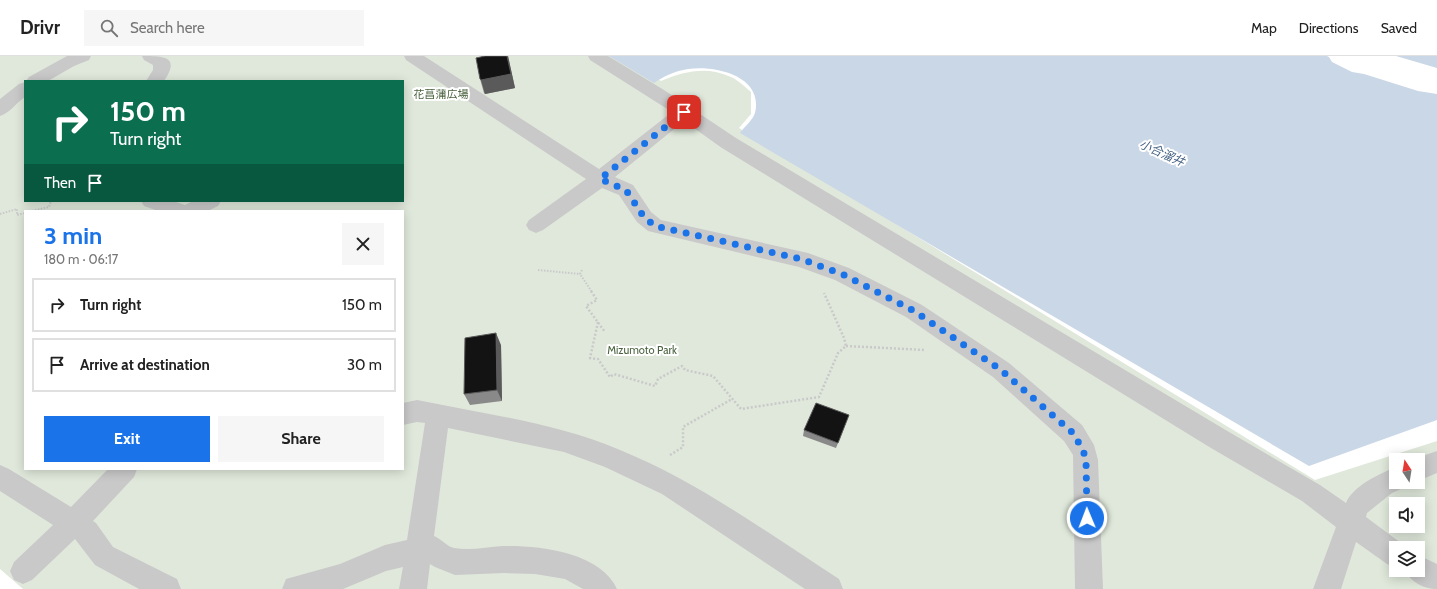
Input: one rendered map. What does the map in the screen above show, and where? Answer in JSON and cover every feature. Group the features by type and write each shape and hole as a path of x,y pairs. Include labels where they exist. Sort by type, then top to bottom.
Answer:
{"street":[{"path":"37,80 68,62 83,56"},
{"path":"150,56 156,58 162,63 162,70 156,80"},
{"path":"412,56 600,179 626,190 644,217 655,226 801,259 842,274 914,311 1001,370 1073,433 1085,453 1089,589"},
{"path":"596,56 658,94 729,144 1220,440 1311,493 1389,550"},
{"path":"0,110 11,98 24,89"},
{"path":"536,225 600,179 684,112"},
{"path":"154,202 177,210"},
{"path":"192,210 210,202"},
{"path":"404,414 417,411 438,415 564,442 612,458 671,486 829,589"},
{"path":"413,589 438,415"},
{"path":"1425,466 1437,462"},
{"path":"23,571 73,524 124,470"},
{"path":"0,477 87,532 104,556 167,589"},
{"path":"1327,589 1358,505 1383,485 1389,482"},
{"path":"296,589 340,577 384,558 432,548 444,558 458,562 528,560 556,563 594,580 603,589"},
{"path":"1425,572 1437,579"}],"path":[{"path":"36,210 49,207 51,202"},
{"path":"0,214 17,209 17,215 24,213"},
{"path":"815,264 819,281 844,338 846,346"},
{"path":"538,270 580,274"},
{"path":"580,274 582,270"},
{"path":"580,274 597,300 586,306 605,332"},
{"path":"598,322 590,358 598,359 610,377 614,374 654,386 658,378 682,366 685,370 713,376 740,408 819,397 838,353 846,346 939,350 965,346"},
{"path":"663,459 682,447 683,427 732,399"}],"green space":[{"name":"Mizumoto Park","path":"0,56 620,56 661,81 687,72 696,71 713,72 731,77 751,92 751,114 739,128 1315,480 1389,456 1389,489 1425,489 1425,453 1399,453 1437,441 1437,589 23,589 0,569"}],"water":[{"name":"小合溜井","path":"609,56 1327,56 1332,62 1352,72 1364,74 1418,91 1437,94 1437,420 1309,466 740,133 754,116 756,100 752,90 745,82 735,76 723,71 699,68 688,69 670,74 654,83"},
{"path":"1396,56 1437,56 1437,68"}],"building":[{"path":"485,56 507,56 511,74 481,80 476,58"},
{"path":"496,333 497,390 464,394 465,338"},
{"path":"816,403 849,415 838,443 804,430"}],"route":[{"path":"684,112 600,179 626,190 644,217 655,226 801,259 842,274 914,311 1001,370 1073,433 1085,453 1087,518"}],"park label":[{"name":"花菖蒲広場","path":"441,94"}]}
